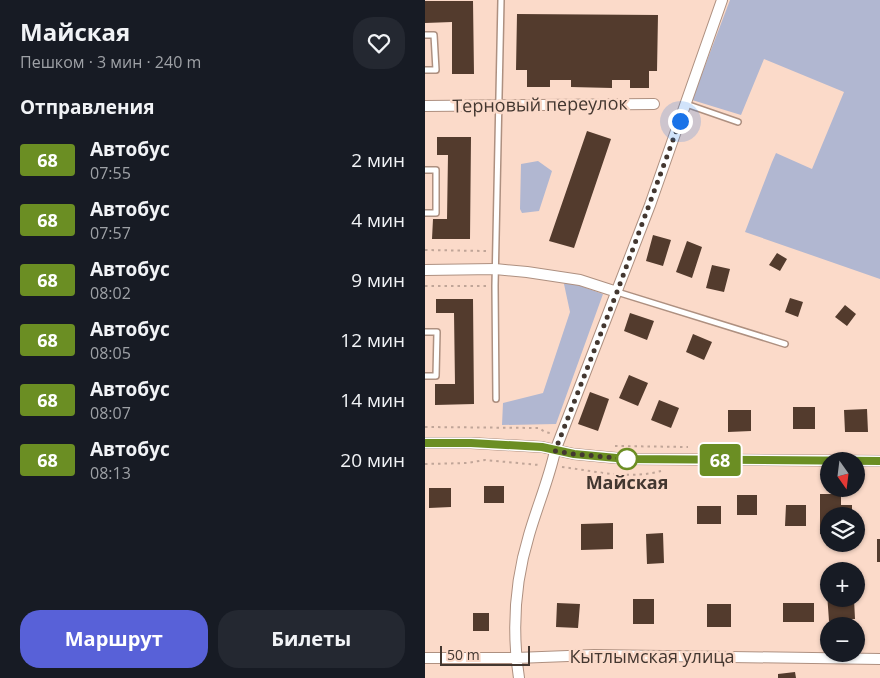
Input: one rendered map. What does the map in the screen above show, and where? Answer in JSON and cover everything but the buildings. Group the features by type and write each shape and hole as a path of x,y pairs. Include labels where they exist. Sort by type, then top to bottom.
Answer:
{"street":[{"path":"519,678 516,658 516,604 521,564 528,536 552,466 555,451 617,292 722,0"},
{"name":"Терновый переулок","path":"425,106 654,104"},
{"path":"425,270 495,269 527,272 581,280 617,292"},
{"path":"425,443 471,443 542,447 574,454 627,459 880,461"},
{"name":"Кытлымская улица","path":"425,658 516,658 594,655 880,659"}],"lane":[{"path":"496,399 495,269 501,0"},
{"path":"425,35 434,35 436,70 425,70"},
{"path":"686,104 738,122"},
{"path":"425,170 435,170 437,213 425,213"},
{"path":"617,292 785,344"},
{"path":"425,332 437,332 436,376 425,376"}],"path":[{"path":"425,250 496,251"},
{"path":"425,286 495,286"},
{"path":"425,427 539,428 545,432 561,435"},
{"path":"612,446 695,447"}],"shaded area":[{"path":"730,0 880,0 880,279 745,232 776,153 812,169 844,92 764,59 741,115 692,100"},
{"path":"538,161 552,171 539,211 522,213 520,209 521,164"},
{"path":"565,283 575,284 603,294 556,424 502,425 503,403 543,393 570,312"}],"bus line":[{"name":"68","path":"425,443 471,443 542,447 574,454 627,459 880,461"}],"place":[{"name":"Майская","path":"627,459"}],"route":[{"path":"627,459 555,451 650,205 680,121"}]}
